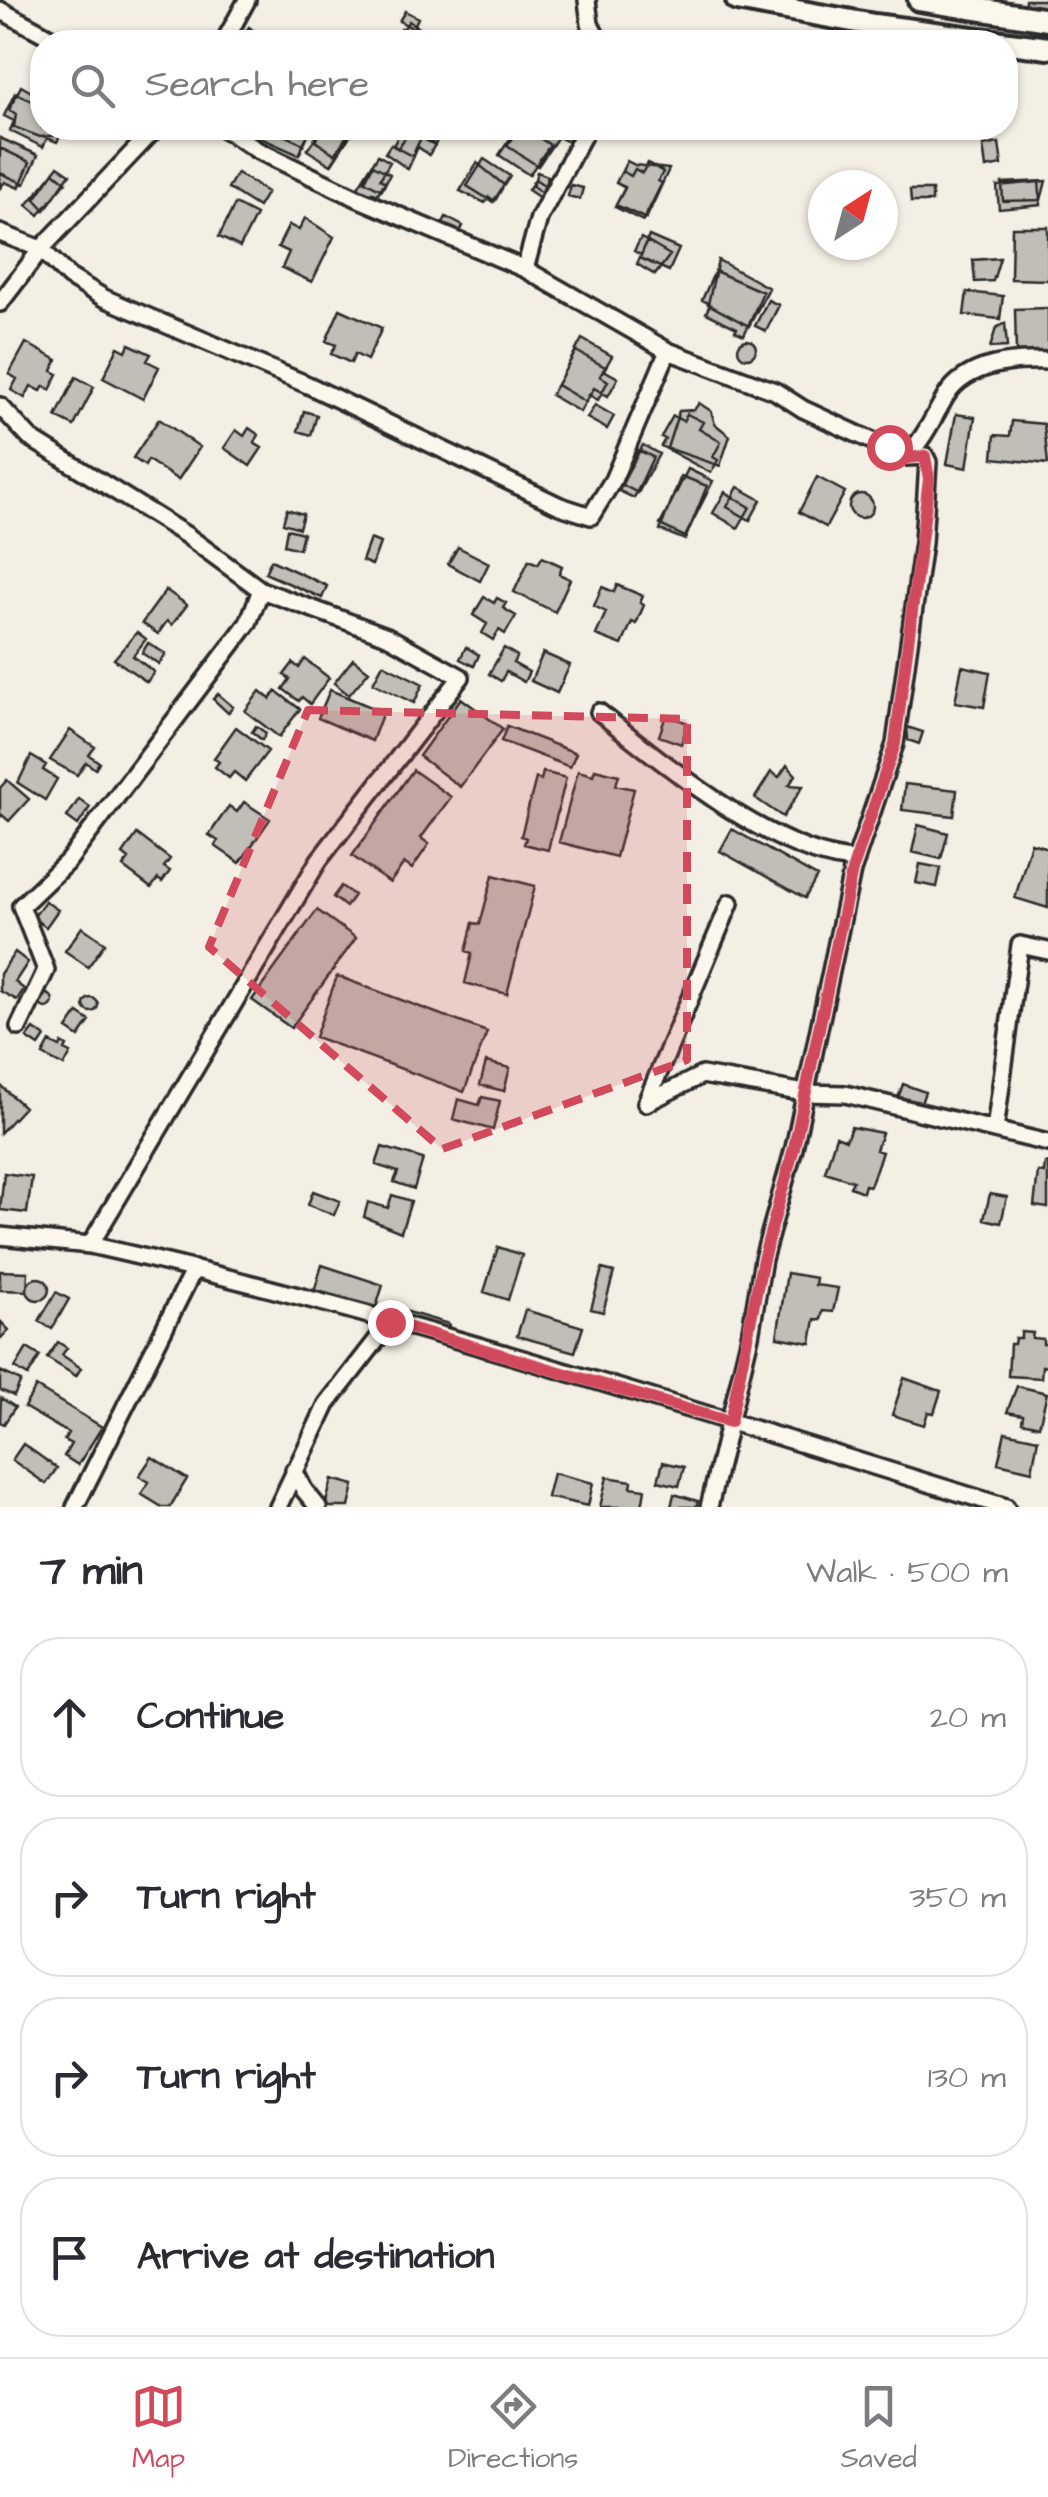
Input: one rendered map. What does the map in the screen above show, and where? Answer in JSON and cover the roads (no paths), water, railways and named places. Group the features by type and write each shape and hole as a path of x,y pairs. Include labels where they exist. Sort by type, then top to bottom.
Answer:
{"street":[{"path":"230,30 246,0"},
{"path":"588,0 593,30"},
{"path":"737,0 912,30"},
{"path":"919,0 1048,20"},
{"path":"0,10 36,30"},
{"path":"1018,44 1048,48"},
{"path":"0,303 40,249 144,140"},
{"path":"242,140 340,190 525,270 668,351 776,391 803,409 907,458 925,456"},
{"path":"525,270 539,218 581,140"},
{"path":"0,233 40,249 69,277 104,298 234,352 560,506 591,516 613,480 668,351"},
{"path":"907,458 926,436 947,395 970,374 996,364 1048,360"},
{"path":"0,406 30,438 172,526 261,590 387,636 461,677 319,860 90,1245"},
{"path":"709,1507 763,1259 794,1148 856,860 895,744 923,544 929,479 926,436"},
{"path":"19,1027 46,970 21,906 68,862 248,623 261,590"},
{"path":"599,712 718,802 810,852 830,859 856,860"},
{"path":"730,904 646,1104 702,1075 805,1094 844,1094 1048,1143"},
{"path":"995,1130 1020,945 1048,952"},
{"path":"0,1236 90,1245 194,1268 730,1422 1006,1507"},
{"path":"76,1507 194,1268"},
{"path":"278,1507 327,1404 390,1322"},
{"path":"294,1470 318,1507"}]}
